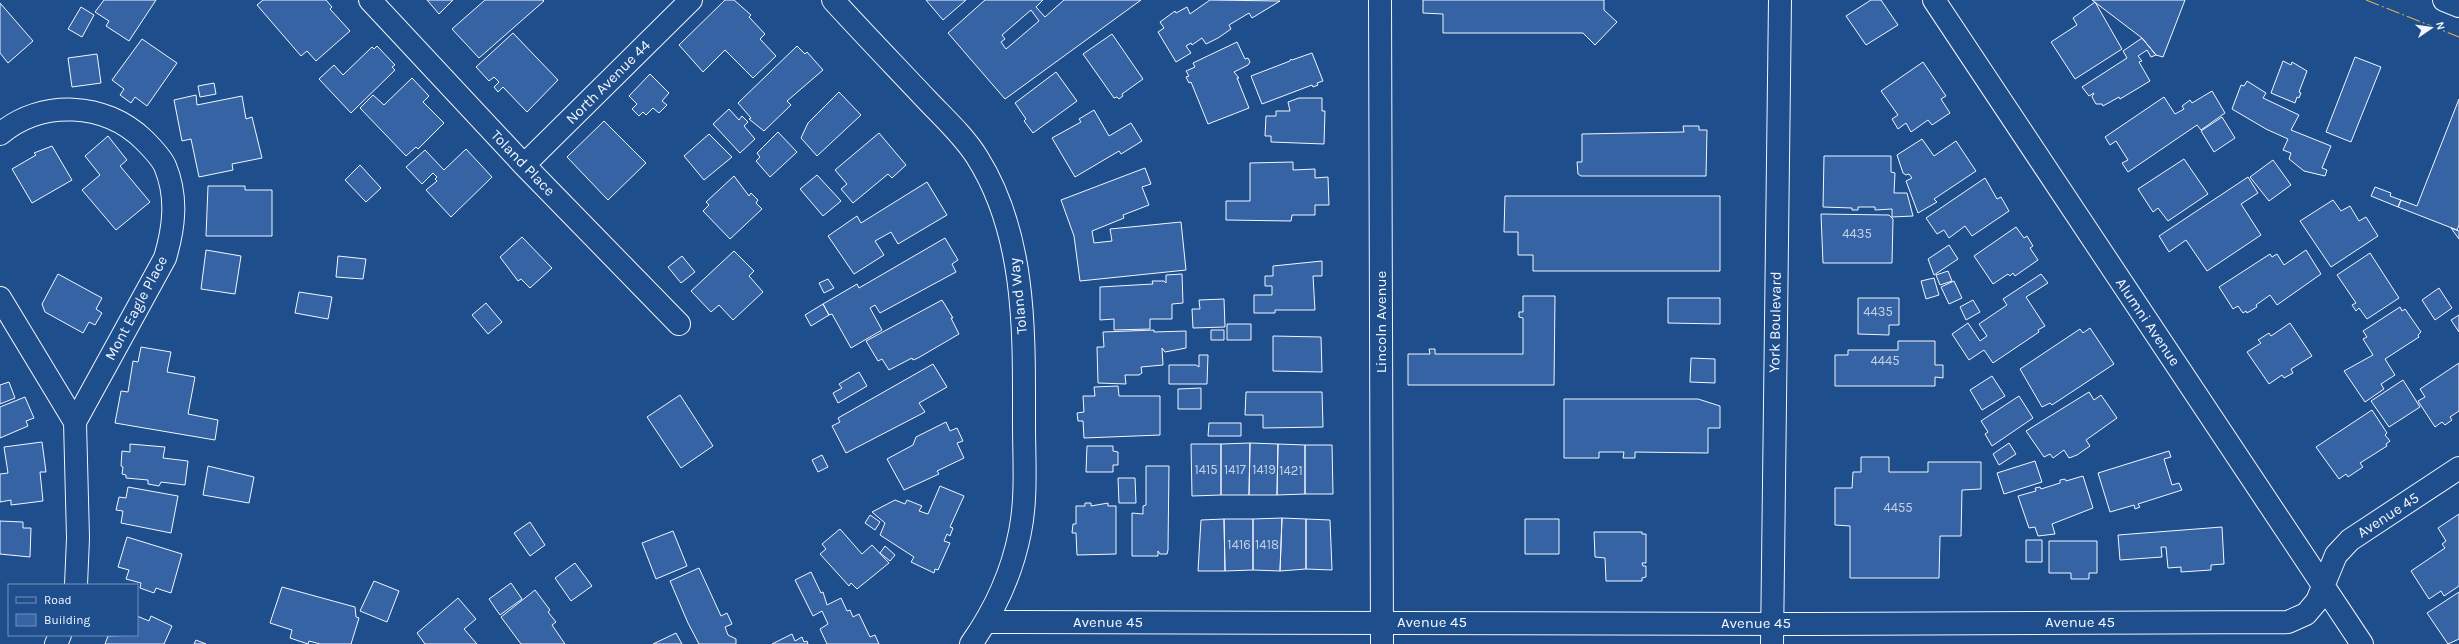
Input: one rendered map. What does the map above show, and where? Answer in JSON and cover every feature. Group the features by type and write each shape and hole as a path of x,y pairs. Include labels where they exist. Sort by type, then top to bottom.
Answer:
{"street":[{"name":"Toland Place","path":"370,0 524,165 679,324"},
{"name":"North Avenue 44","path":"524,165 691,0"},
{"name":"Toland Way","path":"833,0 977,157 1000,204 1014,251 1020,291 1024,340 1024,490 1020,532 1012,563 1001,595 987,622 971,644"},
{"name":"Lincoln Avenue","path":"1380,0 1382,644"},
{"name":"York Boulevard","path":"1772,634 1780,0"},
{"name":"Alumni Avenue","path":"1934,0 2362,644"},
{"path":"2444,0 2459,6"},
{"name":"Mont Eagle Place","path":"0,134 13,123 42,112 76,109 106,115 131,127 149,145 165,165 172,191 174,213 172,234 165,258 75,422"},
{"path":"0,298 75,422 78,538 76,584"},
{"name":"Avenue 45","path":"987,622 1382,622 1772,634 2288,622 2306,614 2317,601 2336,555 2350,540 2459,468"}],"building":[{"path":"104,0 156,0 129,41 106,26 109,21 95,12"},
{"path":"263,0 326,0 332,7 330,9 350,31 316,61 307,51 301,56 257,5"},
{"path":"427,0 453,0 439,14"},
{"path":"485,0 544,1 479,58 452,29"},
{"path":"725,0 734,0 751,15 749,17 765,34 760,39 776,56 753,78 725,50 703,72 679,45"},
{"path":"926,0 966,0 943,20"},
{"path":"985,0 1043,0 1036,7 1045,17 1064,0 1141,0 1005,99 948,33","holes":["1031,10 1039,21 1006,49 1001,42 1005,39 1002,35"]},
{"path":"1210,0 1280,1 1252,18 1249,13 1229,25 1231,29 1206,44 1202,38 1192,45 1191,43 1186,46 1191,53 1176,62 1158,32 1164,28 1160,22 1175,11 1176,13 1187,7 1190,14"},
{"path":"1423,0 1604,0 1604,10 1617,22 1595,45 1583,33 1443,33 1443,14 1423,13"},
{"path":"1871,0 1881,0 1898,25 1866,45 1846,16"},
{"path":"2092,0 2185,0 2163,57 2156,55 2142,38"},
{"path":"2095,2 2122,49 2075,79 2051,42 2077,25 2073,18"},
{"path":"0,3 33,41 8,63 0,53"},
{"path":"81,7 94,15 82,37 68,29"},
{"path":"513,33 558,80 527,112 503,87 498,92 494,87 499,82 494,77 489,81 476,67"},
{"path":"1112,34 1143,79 1122,94 1123,96 1119,99 1117,97 1114,98 1083,54"},
{"path":"2142,38 2156,55 2151,57 2147,50 2138,56 2142,61 2139,62 2150,81 2120,99 2119,97 2103,106 2102,104 2096,104 2092,97 2094,93 2089,96 2082,87 2127,58 2123,51"},
{"path":"142,39 177,63 147,106 135,97 131,103 120,95 124,89 112,80"},
{"path":"1237,42 1245,59 1248,58 1250,62 1248,65 1234,72 1239,78 1237,78 1249,108 1208,124 1191,82 1189,83 1186,77 1189,76 1186,71 1195,67 1193,63"},
{"path":"377,46 395,65 392,67 395,70 351,113 319,79 334,65 343,75 372,47 374,49"},
{"path":"797,46 805,54 807,52 823,70 787,101 791,105 764,131 749,119 751,118 738,103"},
{"path":"1312,53 1323,81 1317,83 1318,85 1313,87 1312,85 1262,104 1251,76 1290,61 1291,59 1292,60"},
{"path":"97,54 101,83 72,87 68,58"},
{"path":"2355,57 2381,67 2351,142 2326,132"},
{"path":"2283,61 2291,65 2292,62 2307,71 2299,92 2301,93 2299,98 2297,97 2295,103 2271,93"},
{"path":"1923,62 1946,96 1941,99 1950,113 1932,125 1928,120 1911,132 1906,123 1898,129 1892,119 1898,115 1881,91"},
{"path":"1056,72 1077,101 1033,133 1024,121 1026,119 1015,103"},
{"path":"650,74 669,93 662,101 667,105 659,113 653,108 646,115 643,112 639,116 632,109 637,104 629,96"},
{"path":"412,78 429,96 423,102 444,123 418,149 416,147 406,156 360,108 373,95 384,105"},
{"path":"2247,81 2266,93 2263,98 2299,115 2291,130 2331,146 2322,168 2327,170 2325,176 2304,171 2289,159 2291,153 2283,150 2288,139 2266,129 2232,109 2241,85 2244,86"},
{"path":"214,83 216,94 200,97 198,86"},
{"path":"2212,91 2225,113 2201,130 2197,125 2128,172 2122,163 2128,160 2116,141 2110,145 2105,137 2164,97 2175,114 2184,109 2182,106 2190,100 2192,103"},
{"path":"839,92 861,115 817,156 801,138 808,123"},
{"path":"196,95 197,105 242,96 246,119 252,117 262,158 232,164 233,170 199,177 191,139 182,141 174,100"},
{"path":"1299,98 1322,98 1322,111 1325,111 1324,144 1271,142 1271,136 1265,136 1266,116 1276,116 1276,111 1290,111 1288,102"},
{"path":"2459,99 2459,225 2457,230 2398,207 2401,200 2417,206"},
{"path":"729,109 739,120 742,116 748,122 744,126 755,139 740,153 713,124"},
{"path":"1094,110 1109,136 1131,123 1142,141 1121,154 1119,151 1075,177 1052,138 1081,122 1079,119"},
{"path":"2222,117 2235,138 2214,152 2201,131"},
{"path":"604,121 646,163 608,200 567,157"},
{"path":"1683,126 1699,126 1699,130 1707,130 1706,176 1581,176 1578,174 1577,162 1582,162 1582,134 1684,132"},
{"path":"778,132 797,152 770,177 756,161 760,157 757,153"},
{"path":"879,133 906,165 892,178 888,174 853,203 841,189 847,184 835,170"},
{"path":"709,134 732,157 704,180 684,156"},
{"path":"108,136 127,160 120,166 150,202 116,230 82,190 100,175 85,156"},
{"path":"1922,139 1934,156 1956,141 1976,171 1934,199 1937,202 1918,213 1906,181 1912,178 1909,174 1906,175 1903,173 1897,155"},
{"path":"52,146 72,180 32,203 12,169 36,155 34,153"},
{"path":"466,149 492,177 451,217 426,190 437,181 435,179 437,177 433,173 422,184 406,167 425,150 444,170"},
{"path":"1824,156 1891,156 1891,172 1895,173 1894,193 1907,193 1913,216 1892,217 1892,209 1875,210 1875,207 1858,207 1858,210 1852,210 1852,208 1823,207"},
{"path":"2184,159 2208,194 2168,221 2158,208 2153,212 2138,189"},
{"path":"2273,160 2291,185 2269,201 2250,177"},
{"path":"1293,162 1293,170 1315,169 1315,178 1328,177 1329,205 1315,205 1315,215 1292,215 1291,221 1226,220 1226,201 1250,201 1250,163"},
{"path":"360,165 381,188 366,202 345,180"},
{"path":"1145,168 1151,184 1142,187 1149,205 1123,215 1124,218 1092,231 1094,243 1112,241 1110,229 1181,222 1186,270 1080,281 1074,236 1061,200"},
{"path":"817,175 841,201 823,216 800,189"},
{"path":"734,176 749,196 751,193 758,200 756,203 762,209 730,239 703,211 709,205 706,202"},
{"path":"2248,177 2258,193 2241,204 2261,235 2207,271 2186,240 2169,252 2159,236"},
{"path":"1985,178 1997,199 2001,197 2009,211 1972,236 1965,226 1949,238 1944,230 1937,234 1926,218"},
{"path":"927,182 947,215 898,244 891,232 875,241 884,255 854,274 828,236 857,216 861,223"},
{"path":"208,186 245,186 245,190 272,190 272,236 206,236"},
{"path":"2375,187 2391,193 2390,196 2401,200 2398,207 2371,196"},
{"path":"1505,196 1720,196 1720,271 1533,271 1533,255 1518,255 1518,232 1504,232"},
{"path":"2333,200 2341,211 2350,206 2359,221 2366,217 2378,236 2331,267 2300,221"},
{"path":"1821,214 1889,215 1893,219 1892,263 1823,263"},
{"path":"2016,227 2024,238 2027,236 2033,246 2030,248 2038,260 2015,276 2013,273 2010,276 2008,274 1993,284 1974,256"},
{"path":"2451,228 2459,231 2459,239"},
{"path":"522,237 552,268 530,288 521,279 518,281 500,257"},
{"path":"945,238 958,260 952,264 956,272 880,313 875,305 870,308 882,330 851,348 832,314 829,315 823,304 857,284 859,288"},
{"path":"1949,245 1958,259 1934,275 1928,259"},
{"path":"206,250 241,256 235,294 201,289"},
{"path":"2306,250 2321,274 2277,305 2270,295 2256,305 2257,307 2247,313 2246,311 2243,313 2238,306 2233,309 2219,287 2270,254 2272,257 2277,254 2284,265"},
{"path":"734,251 754,271 749,276 763,292 733,320 719,305 711,312 691,291"},
{"path":"2370,253 2399,298 2367,319 2359,308 2356,311 2352,305 2356,303 2337,275"},
{"path":"338,256 366,259 363,279 336,277"},
{"path":"682,256 695,272 681,283 668,267"},
{"path":"1322,261 1322,276 1313,276 1315,310 1275,310 1275,313 1254,313 1254,295 1272,295 1272,286 1265,286 1265,276 1273,276 1273,266"},
{"path":"1948,271 1952,281 1940,285 1936,275"},
{"path":"58,274 102,298 96,309 102,313 95,325 89,322 83,333 45,312 42,304"},
{"path":"1182,274 1183,303 1172,304 1172,319 1150,319 1150,329 1114,330 1114,319 1100,320 1100,287 1153,284 1152,281 1164,281 1166,283 1166,275"},
{"path":"2041,274 2048,283 2026,297 2045,326 2038,330 2039,332 1993,363 1984,350 1969,360 1952,334 1968,323 1980,341 1987,336 1979,324 2007,305 2003,299"},
{"path":"1934,278 1939,295 1926,299 1921,281"},
{"path":"828,279 834,288 824,293 819,283"},
{"path":"1954,281 1962,298 1949,304 1941,287"},
{"path":"2439,288 2452,308 2435,320 2422,300"},
{"path":"299,292 332,297 328,319 295,313"},
{"path":"1523,296 1555,296 1554,385 1408,385 1408,354 1430,354 1429,349 1435,349 1435,354 1523,354 1523,318 1519,317 1519,312 1523,312"},
{"path":"1668,298 1720,298 1720,324 1668,323"},
{"path":"1858,298 1899,298 1899,325 1889,325 1889,335 1858,334"},
{"path":"1224,299 1225,327 1193,328 1192,309 1200,309 1199,300"},
{"path":"942,300 953,318 951,318 959,334 918,358 913,360 912,358 889,370 882,359 878,361 866,341"},
{"path":"1973,300 1980,312 1966,320 1960,307"},
{"path":"486,303 502,322 488,334 472,315"},
{"path":"823,304 829,315 811,326 805,315"},
{"path":"2400,307 2402,311 2405,309 2421,332 2418,335 2419,337 2385,359 2395,375 2381,384 2384,389 2365,402 2344,371 2373,355 2363,339 2367,337 2363,331"},
{"path":"2459,315 2459,332 2451,320"},
{"path":"2290,323 2312,356 2291,369 2293,373 2284,378 2282,375 2269,384 2247,352 2261,343 2258,340 2269,333 2271,336"},
{"path":"1227,324 1251,324 1251,340 1227,340"},
{"path":"2090,328 2114,364 2052,405 2050,403 2042,407 2020,369 2080,329 2083,333"},
{"path":"1154,330 1154,332 1186,331 1186,348 1165,352 1162,348 1163,365 1141,367 1142,373 1139,375 1125,375 1126,384 1098,383 1097,347 1104,347 1103,332"},
{"path":"1211,330 1224,330 1224,340 1211,340"},
{"path":"1273,336 1321,337 1322,372 1273,371"},
{"path":"1898,341 1935,341 1935,365 1943,365 1943,378 1935,377 1935,386 1835,386 1835,355 1848,355 1848,350 1898,350"},
{"path":"141,347 171,352 167,372 195,377 188,414 218,420 215,440 115,423 121,391 128,392 133,361 138,362"},
{"path":"1199,355 1208,355 1207,384 1169,384 1169,365 1196,365 1199,367"},
{"path":"1691,358 1715,359 1715,383 1690,382"},
{"path":"2459,363 2459,411 2450,417 2452,420 2445,425 2442,422 2435,427 2418,401 2425,397 2420,389"},
{"path":"933,364 947,387 919,403 925,412 846,453 832,426 840,422 838,418"},
{"path":"859,372 867,386 838,403 833,393 842,388 839,384"},
{"path":"1992,376 2005,396 1982,410 1970,390"},
{"path":"2403,380 2420,407 2389,427 2371,401"},
{"path":"9,382 15,398 0,404 0,385"},
{"path":"1118,386 1119,396 1160,396 1160,435 1084,438 1083,421 1078,421 1077,413 1084,412 1083,396 1095,396 1094,387"},
{"path":"1201,388 1201,409 1178,409 1178,389"},
{"path":"1246,392 1322,392 1323,427 1263,428 1263,415 1245,415"},
{"path":"2089,392 2094,400 2101,395 2117,418 2086,440 2090,446 2077,455 2069,458 2064,450 2053,458 2050,454 2044,457 2026,431"},
{"path":"680,395 713,446 681,468 647,417"},
{"path":"2019,396 2033,418 1992,446 1985,434 1988,432 1981,421"},
{"path":"25,397 34,418 26,421 28,426 0,438 0,407"},
{"path":"1564,399 1698,399 1720,406 1720,428 1708,428 1708,453 1635,452 1635,458 1623,458 1624,452 1599,452 1599,458 1564,458"},
{"path":"2372,410 2387,433 2385,435 2390,441 2386,444 2387,446 2360,463 2363,467 2348,477 2346,474 2339,479 2316,447"},
{"path":"946,422 950,431 957,428 963,441 957,443 964,458 937,471 939,474 904,490 887,459 913,445 916,437"},
{"path":"1209,423 1241,423 1241,436 1208,436"},
{"path":"42,442 46,472 40,472 43,501 11,505 11,500 0,502 0,474 8,473 4,447"},
{"path":"1250,443 1278,444 1277,495 1249,495"},
{"path":"1250,443 1249,495 1221,495 1221,444"},
{"path":"2009,443 2016,454 1999,465 1993,454"},
{"path":"130,444 165,447 163,458 188,461 185,485 161,482 159,486 148,484 148,480 126,478 126,475 122,474 122,451 130,452"},
{"path":"1191,444 1221,444 1221,495 1192,496"},
{"path":"1278,444 1305,445 1305,494 1277,495"},
{"path":"1305,445 1332,445 1333,494 1305,494"},
{"path":"1087,446 1113,446 1113,451 1118,452 1118,465 1113,465 1113,472 1086,472"},
{"path":"2169,451 2171,457 2164,459 2172,485 2179,483 2182,490 2138,504 2140,507 2135,509 2134,505 2110,512 2098,473"},
{"path":"822,455 828,467 818,472 812,460"},
{"path":"1861,457 1889,457 1889,472 1928,472 1928,462 1981,462 1981,489 1962,490 1961,536 1940,536 1939,578 1850,578 1850,526 1835,525 1835,488 1852,488 1853,472 1861,472"},
{"path":"2035,461 2042,482 2004,494 1997,473"},
{"path":"208,466 254,477 249,503 203,495"},
{"path":"1146,466 1169,466 1168,550 1167,554 1160,554 1158,551 1158,556 1132,556 1132,513 1143,514 1143,506 1146,505"},
{"path":"2083,476 2093,508 2052,524 2055,534 2038,536 2035,527 2029,528 2018,496 2036,491 2035,488 2040,487 2041,489 2060,483 2060,480 2065,479 2066,481"},
{"path":"1118,478 1135,478 1136,503 1119,503"},
{"path":"940,486 964,496 950,527 953,528 950,536 947,534 944,541 950,543 938,570 935,569 934,573 911,562 914,557 880,535 885,523 872,512 895,500 905,504 907,500 922,506 919,511 928,514"},
{"path":"128,487 178,496 171,533 121,523 123,511 116,510 119,497 126,498"},
{"path":"1085,503 1091,503 1091,506 1108,503 1108,506 1116,506 1116,554 1077,555 1076,533 1072,533 1073,524 1076,524 1076,506 1085,506"},
{"path":"2459,514 2459,586 2444,596 2441,591 2429,599 2411,571 2445,548 2442,544 2446,541 2438,528"},
{"path":"870,515 880,522 875,530 865,523"},
{"path":"1282,518 1280,571 1253,570 1253,519"},
{"path":"1282,518 1306,519 1306,569 1280,571"},
{"path":"1224,519 1225,571 1198,571 1201,520"},
{"path":"1224,519 1253,519 1253,570 1225,571"},
{"path":"1306,519 1330,520 1332,570 1306,569"},
{"path":"1525,519 1559,519 1559,554 1525,554"},
{"path":"0,521 23,522 23,528 31,528 30,557 0,554"},
{"path":"530,522 545,545 530,556 514,533"},
{"path":"2222,527 2224,564 2211,565 2211,570 2181,572 2181,567 2168,568 2166,547 2161,547 2162,557 2120,560 2118,535"},
{"path":"840,529 862,554 872,545 889,563 857,589 851,583 849,586 820,554 826,549 822,544"},
{"path":"673,531 687,566 656,579 642,543"},
{"path":"1594,532 1642,532 1642,534 1646,534 1646,563 1642,563 1643,566 1646,566 1646,577 1642,578 1642,581 1606,581 1605,558 1595,557"},
{"path":"127,537 182,554 171,593 156,588 154,593 140,588 141,583 126,579 129,570 118,567"},
{"path":"2026,540 2042,540 2042,562 2026,562"},
{"path":"2049,541 2097,541 2097,573 2089,573 2089,579 2071,579 2071,573 2049,573"},
{"path":"885,546 895,555 890,561 880,553"},
{"path":"575,563 592,586 571,601 555,578"},
{"path":"699,568 721,616 727,613 732,624 725,627 728,635 736,639 736,644 699,644 688,623 670,581"},
{"path":"811,572 821,593 823,592 827,605 841,598 847,611 850,610 853,617 859,614 870,637 875,635 879,644 827,644 820,629 828,624 822,611 813,616 795,580"},
{"path":"374,581 399,591 387,622 360,611"},
{"path":"511,583 522,599 500,615 489,599"},
{"path":"282,587 355,607 356,617 359,618 351,644 320,644 309,641 308,644 290,638 292,630 270,623"},
{"path":"535,590 550,610 548,612 556,622 552,625 565,644 521,644 501,617"},
{"path":"2459,592 2459,639 2448,644 2427,613"},
{"path":"458,598 476,619 464,629 477,644 425,644 417,633"},
{"path":"138,616 149,621 151,616 172,626 164,644 105,644 108,636 138,636"},
{"path":"676,633 682,644 653,644"},
{"path":"792,634 795,641 802,637 804,642 807,641 808,644 772,644"},
{"path":"196,640 206,644 194,644"}],"power":[{"path":"2366,0 2459,37"}]}
